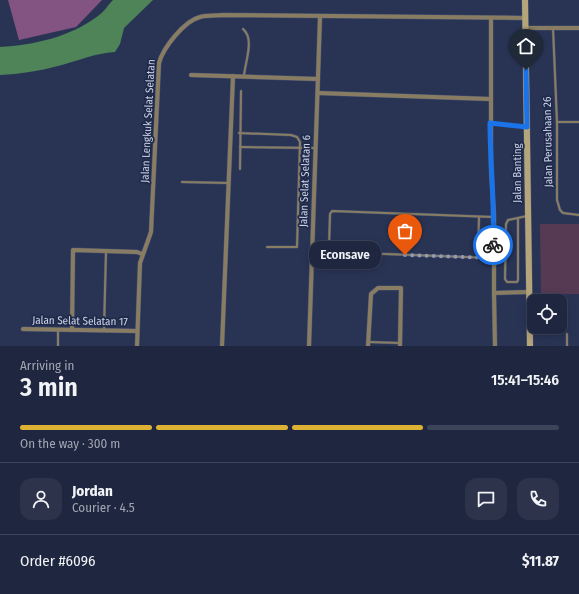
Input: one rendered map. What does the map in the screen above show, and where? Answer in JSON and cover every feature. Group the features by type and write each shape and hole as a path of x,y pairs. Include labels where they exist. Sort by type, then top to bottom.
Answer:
{"main road":[{"name":"Jalan Banting","path":"525,0 530,346"}],"street":[{"name":"Jalan Lengkuk Selat Selatan","path":"137,346 140,263 151,232 159,63 162,52 186,25 200,17 525,18"},
{"path":"313,17 320,27 330,17"},
{"name":"Jalan Selat Selatan 6","path":"309,346 320,17"},
{"path":"491,18 490,123 494,217 493,258 496,346"},
{"path":"525,28 579,28"},
{"path":"191,75 318,79"},
{"path":"222,346 233,76"},
{"path":"318,93 490,98"},
{"path":"72,330 74,250 137,252 142,254"},
{"path":"368,344 371,294 378,288 401,288 400,344"},
{"path":"494,293 529,292"},
{"name":"Jalan Selat Selatan 17","path":"23,329 137,331"}],"lane":[{"name":"Jalan Perusahaan 26","path":"553,28 557,122 558,205 563,213 579,215"},
{"path":"243,29 248,38 248,60 244,77"},
{"path":"240,168 239,133 241,91"},
{"path":"557,122 579,122"},
{"path":"490,123 527,127"},
{"path":"239,133 291,134 298,138 301,148 297,246 267,247"},
{"path":"240,147 315,148"},
{"path":"182,182 229,183"},
{"path":"493,258 332,252 328,248 330,214 332,211 494,217"},
{"path":"518,218 518,280 517,282 507,282 505,280 506,224 508,220 527,216"},
{"path":"478,257 479,217"},
{"path":"104,330 106,251"},
{"path":"58,329 58,346"},
{"path":"567,334 567,346"},
{"path":"368,344 400,344"}],"shaded area":[{"path":"8,0 102,0 76,27 19,40"},
{"path":"113,0 153,0 124,28 120,44 115,52 93,56 44,69 0,75 0,47 39,42 64,35 98,16"},
{"path":"540,224 579,224 579,294 541,294"}],"way so far":[{"path":"405,255 493,258 493,245"}],"place":[{"name":"Econsave","path":"405,255"}],"route":[{"path":"493,245 494,217 490,123 527,127 526,70"}]}
